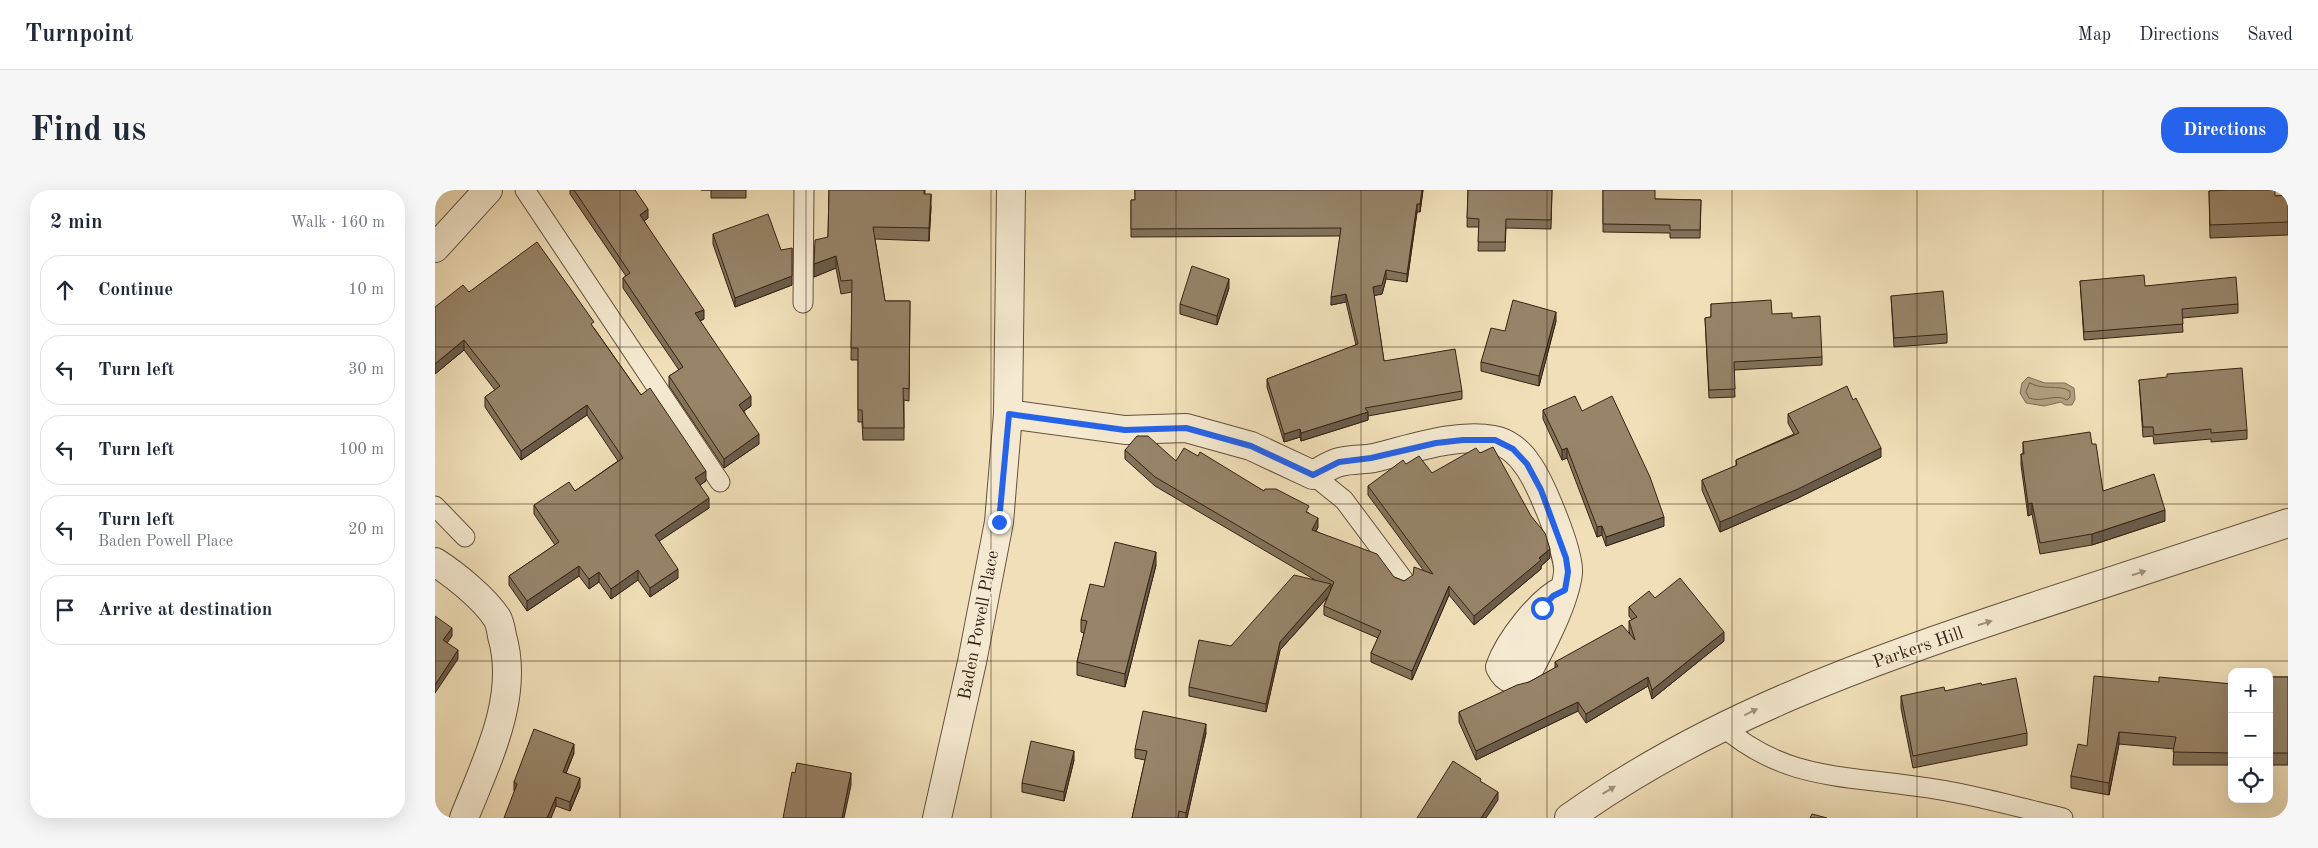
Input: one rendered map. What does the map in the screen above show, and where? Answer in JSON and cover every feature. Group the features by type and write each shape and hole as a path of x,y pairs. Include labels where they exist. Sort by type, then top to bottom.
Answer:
{"street":[{"path":"435,248 488,190"},
{"name":"Baden Powell Place","path":"937,818 972,662 999,522 1009,414 1011,190"},
{"path":"1009,414 1125,430 1186,428 1251,446 1313,475 1339,462 1371,458 1436,443 1463,440 1495,440 1513,449 1527,464 1541,490 1566,558 1568,572 1565,590"},
{"name":"Parkers Hill","path":"1569,818 1604,792 1722,726 1765,706 1898,652 2288,524"},
{"path":"435,562 448,570 497,618 509,664 503,706 490,753 464,818"}],"lane":[{"path":"525,190 720,482"},
{"path":"803,303 804,190"},
{"path":"1313,475 1344,500 1403,579"},
{"path":"435,506 465,537"},
{"path":"1722,726 1757,752 1802,770 1831,777 1924,787 2063,818"}],"water":[{"path":"2028,377 2045,383 2065,383 2074,388 2075,399 2072,405 2065,405 2061,402 2044,406 2026,403 2020,393 2022,383"}],"building":[{"path":"574,190 635,190 648,209 640,215 704,310 695,313 751,396 739,405 759,434 724,459 669,376 683,367 623,278 630,273"},
{"path":"829,190 924,190 924,194 931,194 929,228 873,227 885,301 910,301 909,389 903,388 904,428 863,428 862,410 858,410 858,348 851,348 852,280 841,281 836,256 814,264 815,240 828,237"},
{"path":"1135,190 1422,190 1420,204 1417,204 1407,274 1386,270 1382,285 1373,287 1384,361 1455,349 1462,391 1365,408 1368,412 1301,433 1300,429 1284,434 1267,379 1358,344 1346,294 1331,297 1341,228 1131,229 1131,200 1135,200"},
{"path":"1468,190 1552,190 1551,220 1506,219 1505,242 1478,242 1479,219 1467,218"},
{"path":"1603,190 1655,190 1655,199 1701,200 1700,230 1670,230 1670,225 1603,224"},
{"path":"2275,190 2275,196 2288,195 2288,222 2210,225 2209,191"},
{"path":"768,214 781,250 792,248 792,276 735,298 713,234"},
{"path":"537,242 594,322 591,324 641,395 650,388 706,471 695,478 709,498 655,535 678,569 650,588 638,570 611,589 599,572 589,579 579,566 527,601 509,576 559,542 534,505 569,482 575,491 623,458 587,405 521,451 485,397 500,386 464,340 435,364 435,307 463,285 469,292"},
{"path":"1192,266 1229,279 1217,316 1180,304"},
{"path":"2144,275 2145,286 2236,277 2238,304 2182,309 2183,324 2084,332 2080,281"},
{"path":"1943,291 1947,334 1894,338 1891,296"},
{"path":"1513,300 1556,312 1539,376 1481,362 1491,328 1505,331"},
{"path":"1771,300 1772,314 1792,313 1792,318 1820,316 1822,357 1734,362 1735,389 1709,390 1705,318 1711,317 1711,304"},
{"path":"2242,368 2247,430 2211,433 2211,429 2154,435 2153,427 2143,427 2139,380 2167,377 2167,374"},
{"path":"1847,386 1853,400 1856,398 1881,448 1798,489 1720,522 1702,480 1737,465 1736,460 1799,433 1788,414"},
{"path":"1575,396 1582,411 1612,396 1650,477 1664,517 1606,537 1602,526 1597,527 1567,448 1562,450 1543,410"},
{"path":"2090,432 2092,444 2096,444 2103,491 2154,474 2165,510 2092,534 2040,543 2032,503 2028,504 2021,454 2024,454 2023,442"},
{"path":"1137,436 1148,436 1176,461 1184,448 1198,456 1200,452 1264,491 1265,489 1276,489 1309,506 1306,512 1318,518 1312,530 1377,554 1394,577 1404,581 1413,575 1414,567 1433,574 1368,486 1403,460 1406,464 1419,456 1432,473 1476,448 1480,453 1493,447 1531,516 1545,533 1550,549 1539,558 1541,560 1474,616 1449,586 1412,671 1371,653 1381,631 1324,606 1334,582 1155,477 1125,450"},
{"path":"1115,542 1156,552 1125,674 1077,662 1087,621 1081,620 1090,584 1104,587"},
{"path":"1294,575 1331,584 1280,642 1266,704 1189,687 1199,640 1231,646"},
{"path":"1680,578 1724,632 1652,690 1648,677 1586,714 1578,702 1476,751 1459,712 1517,685 1529,682 1558,666 1555,662 1622,625 1635,640 1629,621 1637,617 1629,607 1649,591 1655,598"},
{"path":"435,616 452,628 443,640 458,650 435,685"},
{"path":"2094,676 2159,682 2159,677 2228,684 2228,753 2173,752 2176,737 2119,732 2109,783 2071,776 2078,744 2087,746"},
{"path":"2273,677 2288,677 2288,753 2273,753"},
{"path":"2016,678 2027,733 1913,756 1901,696 1944,687 1945,691"},
{"path":"1143,711 1206,724 1186,813 1179,811 1178,818 1132,818 1147,751 1135,749"},
{"path":"534,729 574,744 563,772 580,778 570,802 556,797 547,818 504,818 517,784 514,782"},
{"path":"1031,741 1074,751 1064,792 1022,783"},
{"path":"1453,761 1498,792 1481,818 1417,818"},
{"path":"797,763 851,773 842,818 783,818 792,772 795,773"},
{"path":"1812,814 1827,818 1810,818"}],"route":[{"path":"999,522 1009,414 1049,418 1125,430 1186,428 1251,446 1313,475 1339,462 1371,458 1436,443 1463,440 1495,440 1513,449 1527,464 1541,490 1566,558 1568,572 1565,590 1553,596 1542,608"}]}
